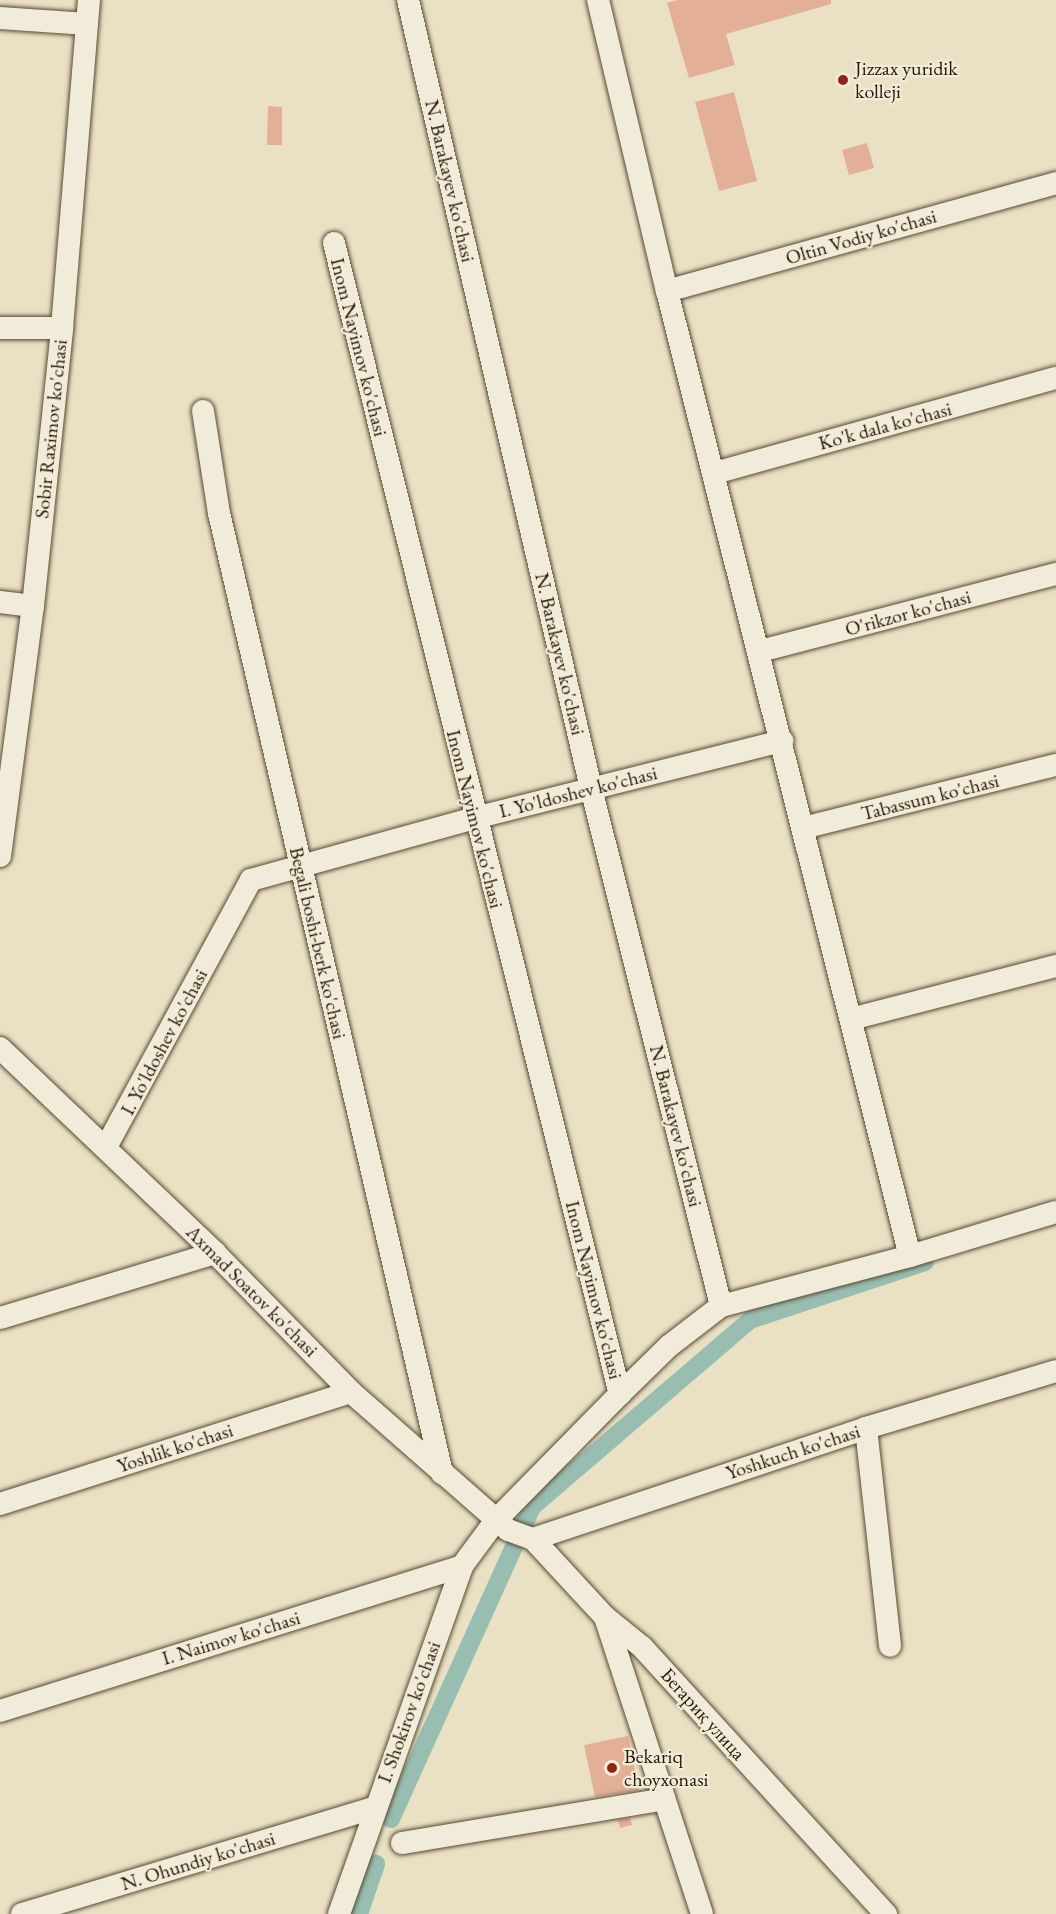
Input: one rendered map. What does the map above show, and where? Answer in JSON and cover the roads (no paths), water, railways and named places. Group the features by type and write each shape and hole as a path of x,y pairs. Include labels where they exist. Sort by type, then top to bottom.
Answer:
{"street":[{"name":"Sobir Raximov ko'chasi","path":"0,856 33,606 62,328 89,0"},
{"name":"N. Barakayev ko'chasi","path":"408,0 591,788 721,1306"},
{"path":"598,0 667,291 715,472 910,1256"},
{"path":"0,18 87,24"},
{"name":"Oltin Vodiy ko'chasi","path":"667,291 1056,183"},
{"name":"Inom Nayimov ko'chasi","path":"334,243 474,818 620,1394"},
{"path":"0,328 62,328"},
{"name":"Ko'k dala ko'chasi","path":"715,472 1056,378"},
{"name":"Begali boshi-berk ko'chasi","path":"203,411 219,513 442,1473"},
{"name":"O'rikzor ko'chasi","path":"760,651 1056,574"},
{"path":"0,602 33,606"},
{"name":"I. Yo'ldoshev ko'chasi","path":"106,1148 251,880 474,818 782,741"},
{"name":"Tabassum ko'chasi","path":"803,828 1056,765"},
{"path":"851,1019 1056,966"},
{"name":"Axmad Soatov ko'chasi","path":"0,1048 215,1253 351,1392 442,1473 514,1531"},
{"path":"721,1306 910,1256 1056,1212"},
{"path":"0,1318 215,1253"},
{"name":"I. Shokirov ko'chasi","path":"339,1914 462,1566 514,1531 620,1394 669,1346 721,1306"},
{"name":"Yoshkuch ko'chasi","path":"514,1531 1056,1371"},
{"name":"Yoshlik ko'chasi","path":"0,1504 351,1392"},
{"path":"866,1428 890,1646"},
{"name":"Бегариқ улица","path":"514,1531 605,1617 642,1647 886,1914"},
{"name":"I. Naimov ko'chasi","path":"0,1710 462,1566"},
{"path":"605,1617 702,1914"},
{"path":"402,1843 664,1799"},
{"name":"N. Ohundiy ko'chasi","path":"22,1914 375,1808"}],"waterway":[{"path":"391,1819 532,1507 750,1320 925,1262"},
{"path":"359,1914 376,1864"}],"place":[{"name":"Jizzax yuridik kolleji","path":"843,80"},
{"name":"Bekariq choyxonasi","path":"612,1768"}]}
